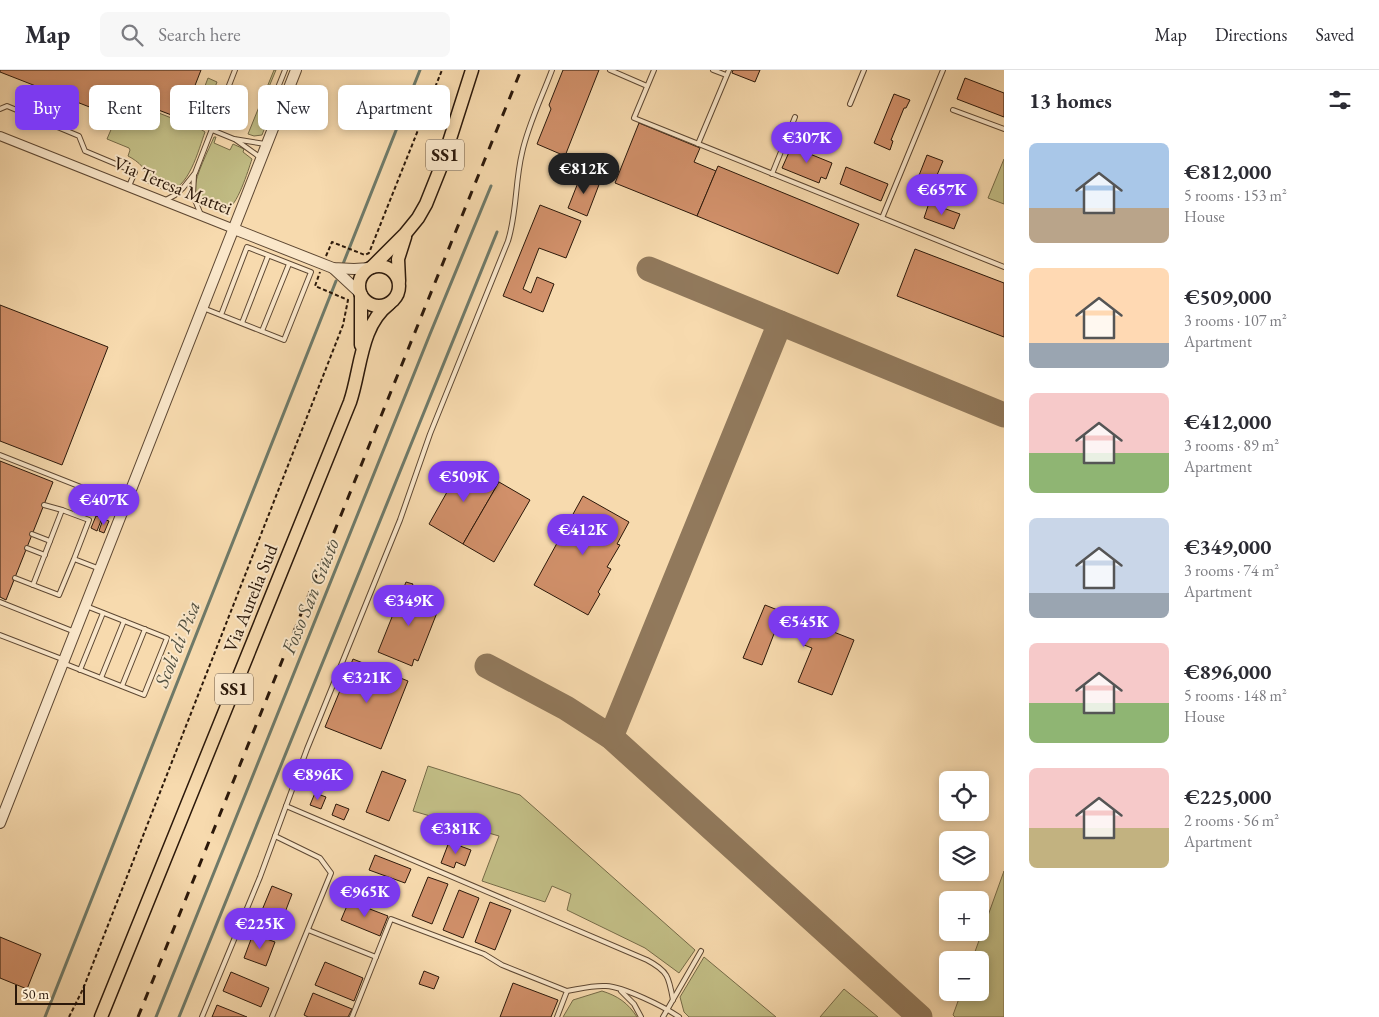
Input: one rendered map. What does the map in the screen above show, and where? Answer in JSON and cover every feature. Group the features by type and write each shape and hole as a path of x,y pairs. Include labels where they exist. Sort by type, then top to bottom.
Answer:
{"main road":[{"name":"SS1","path":"361,359 359,283 361,277 405,234 418,218 429,197 472,70"},
{"name":"SS1","path":"361,359 375,318 398,294 399,253 405,234"},
{"path":"371,268 380,266 388,268 399,281"},
{"path":"360,294 367,302 375,306 389,304"},
{"name":"Via Aurelia Sud","path":"102,1017 350,402 356,385 361,359"}],"street":[{"path":"290,85 296,70"},
{"path":"0,823 273,130"},
{"name":"Via Teresa Mattei","path":"0,136 333,268"},
{"path":"333,268 371,268"},
{"path":"333,268 360,294"}],"lane":[{"path":"230,85 236,70"},
{"path":"279,85 285,70"},
{"path":"202,1017 260,877 345,651 400,520 430,434 508,241 514,216 522,152 552,70"},
{"path":"610,70 647,86"},
{"path":"654,70 634,118 1004,268"},
{"path":"713,70 726,75"},
{"path":"698,144 729,70"},
{"path":"850,104 864,70"},
{"path":"882,218 942,70"},
{"path":"0,109 8,106 79,136 86,151 135,172 129,186"},
{"path":"953,110 1004,129"},
{"path":"772,174 795,117"},
{"path":"164,200 184,188 195,173 212,130 234,139 261,158"},
{"path":"234,139 267,144"},
{"path":"195,173 193,195 202,215"},
{"path":"203,308 284,340 311,272 247,247 221,315"},
{"path":"242,323 268,256"},
{"path":"262,331 289,264"},
{"path":"0,455 124,504"},
{"path":"15,578 60,595 88,520 44,504"},
{"path":"33,585 62,510"},
{"path":"32,534 50,541"},
{"path":"27,548 45,555"},
{"path":"74,558 100,568"},
{"path":"0,602 75,632"},
{"path":"0,635 64,661 80,670 144,695 167,638 85,606"},
{"path":"80,670 103,613"},
{"path":"102,678 124,621"},
{"path":"122,686 145,629"},
{"path":"286,806 647,960 658,966 669,978 673,1000"},
{"path":"272,1017 331,873 320,858 275,836"},
{"path":"352,1017 392,919 484,954 502,965 566,992 587,987 607,986 639,996 678,1017"},
{"path":"308,930 376,957"},
{"path":"662,1017 701,951"},
{"path":"619,990 634,1004 641,1017"},
{"path":"557,1017 566,992"}],"path":[{"path":"326,256 332,242 361,254 369,253 378,235 442,70"},
{"path":"69,1017 83,989 343,325 349,304 348,300 343,296 315,286 320,272"}],"shaded area":[{"path":"274,70 276,70 270,85 268,85"},
{"path":"208,78 217,82 216,85 205,85"},
{"path":"258,109 258,130 264,130 262,135 254,136 248,134"},
{"path":"160,113 170,117 170,130 202,130 205,132 192,168 181,184 174,189 166,190 147,183 146,174 142,166 128,156 129,148 107,139 111,130 160,130"},
{"path":"214,137 216,137 214,143 230,150 233,144 244,149 243,152 252,159 238,196 230,207 223,211 204,205 198,199 195,191 197,177"},
{"path":"1004,159 1004,204 988,198"},
{"path":"428,766 520,795 695,950 679,973 645,948 567,910 571,894 552,886 545,902 482,881 499,836 413,811"},
{"path":"1004,871 1004,1017 955,1017 953,1015 958,1001 989,1001 989,951 975,951 979,941 989,941 989,913"},
{"path":"704,957 776,1017 689,1017 684,1012 680,997"},
{"path":"844,989 878,1017 820,1017"},
{"path":"602,991 622,1001 637,1017 563,1017 573,1000"}],"building":[{"path":"0,70 201,70 195,85 170,85 170,114 160,111 160,85 89,85 89,107 79,103 79,85 33,85 0,72"},
{"path":"563,70 599,70 565,156 537,144 551,109 549,105"},
{"path":"733,70 760,70 755,82 732,73"},
{"path":"965,78 1004,93 1004,117 957,99"},
{"path":"894,94 910,100 906,108 904,108 891,140 893,141 890,150 874,143"},
{"path":"639,123 700,148 694,162 716,171 697,216 615,183"},
{"path":"799,141 808,145 805,152 832,163 826,179 821,177 819,183 782,168 790,150 795,152"},
{"path":"927,155 943,161 931,189 916,183"},
{"path":"718,166 859,224 838,274 697,216"},
{"path":"846,167 888,184 881,201 840,184"},
{"path":"581,175 600,182 587,216 568,208"},
{"path":"929,203 960,214 954,229 924,218"},
{"path":"540,205 581,221 566,258 539,248 523,289 531,293 537,277 554,284 543,312 503,296"},
{"path":"915,249 1004,283 1004,337 897,296"},
{"path":"0,305 108,347 62,465 0,441"},
{"path":"0,461 53,482 6,600 0,597"},
{"path":"464,462 499,482 463,544 429,524"},
{"path":"499,482 530,500 494,562 463,544"},
{"path":"583,496 629,522 617,544 620,545 607,567 611,569 598,592 600,594 588,615 534,585"},
{"path":"96,516 102,518 97,531 91,528"},
{"path":"103,519 109,521 104,533 99,531"},
{"path":"406,582 413,584 409,592 440,605 418,661 414,659 412,666 378,652"},
{"path":"765,605 854,640 832,695 798,682 812,648 804,645 807,638 777,626 762,665 743,658"},
{"path":"353,659 408,681 381,749 325,727"},
{"path":"325,762 346,770 341,782 320,774"},
{"path":"382,771 406,780 389,821 366,812"},
{"path":"315,793 326,797 321,809 310,805"},
{"path":"336,804 349,809 344,820 332,815"},
{"path":"449,842 471,850 465,866 456,862 454,868 441,863"},
{"path":"375,855 411,869 405,883 369,870"},
{"path":"428,877 448,884 432,924 412,916"},
{"path":"272,886 292,894 281,923 260,915"},
{"path":"459,890 479,898 463,938 443,930"},
{"path":"349,901 388,916 380,936 341,920"},
{"path":"490,902 511,910 495,950 475,942"},
{"path":"253,934 275,942 266,966 244,958"},
{"path":"0,937 41,954 27,989 0,978"},
{"path":"325,962 363,978 354,1001 315,985"},
{"path":"424,971 439,977 434,989 419,984"},
{"path":"231,972 269,988 261,1007 223,991"},
{"path":"513,983 558,1000 551,1017 500,1017"},
{"path":"313,993 352,1009 348,1017 308,1017 304,1015"},
{"path":"217,1005 247,1017 212,1017"}],"waterway":[{"path":"343,264 420,70"},
{"name":"Fosso San Giusto","path":"156,1017 491,186"},
{"path":"179,1017 497,232"},
{"name":"Scoli di Pisa","path":"45,1017 336,281"}],"taxiway":[{"path":"649,269 1004,415"},
{"path":"611,737 780,323"},
{"path":"487,666 566,708 611,737 920,1017"}],"railway":[{"path":"138,1017 521,70"}]}
